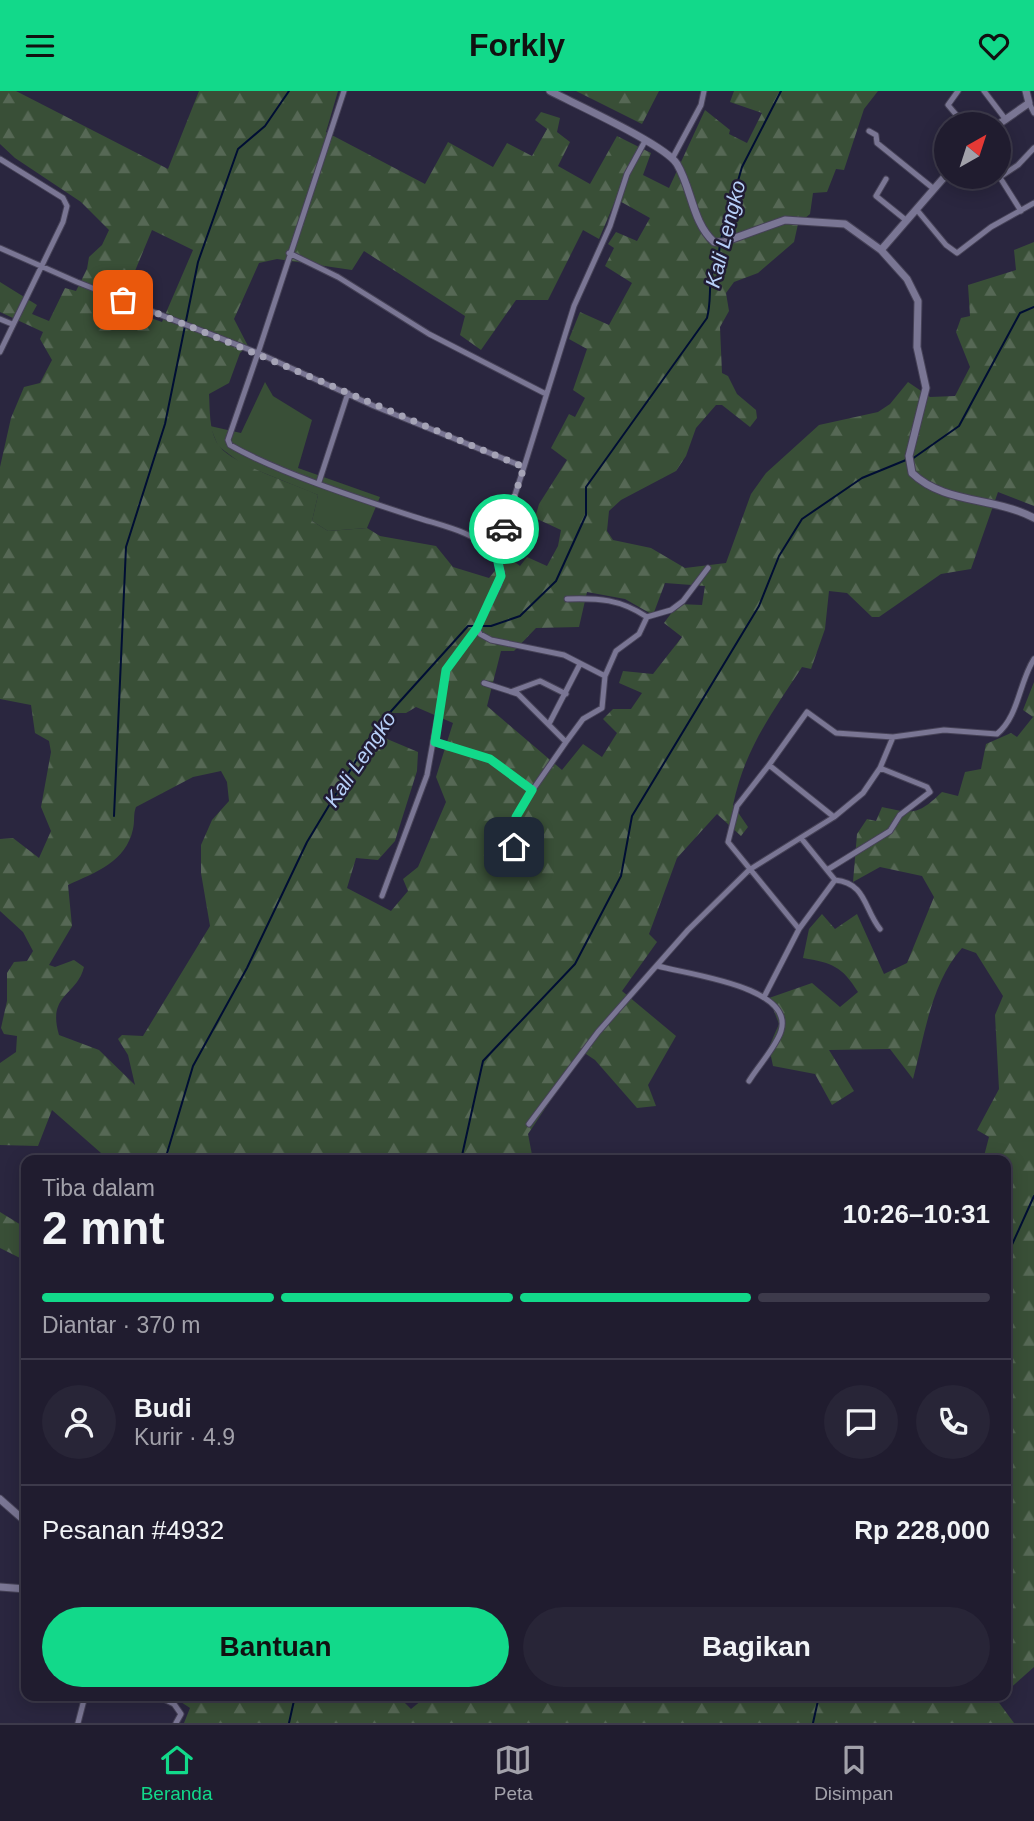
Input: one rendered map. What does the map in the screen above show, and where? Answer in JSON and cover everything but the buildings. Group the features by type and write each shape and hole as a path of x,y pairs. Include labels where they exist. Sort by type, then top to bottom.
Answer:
{"street":[{"path":"344,91 228,442 241,451 319,482 417,517 455,527 479,539 496,553"},
{"path":"550,91 645,141 673,159 701,227 714,242 724,242 785,220 830,221 855,228 881,250 908,279 918,301 917,347 926,388 909,456 912,473 941,492 1009,505 1034,518"},
{"path":"673,159 701,105 704,91"},
{"path":"954,112 948,105 958,91"},
{"path":"984,91 996,112"},
{"path":"1026,91 1034,113"},
{"path":"1012,115 1029,103"},
{"path":"869,131 876,135 877,143 934,190 881,250"},
{"path":"382,896 427,775 446,670 477,626 501,576 496,553 575,306 610,226 627,174 645,141"},
{"path":"1012,169 1034,148"},
{"path":"0,159 65,201 66,212 0,352"},
{"path":"886,179 877,196 907,221"},
{"path":"1008,189 1021,211"},
{"path":"917,210 946,245 957,253 991,227 1034,203"},
{"path":"0,248 201,329 524,467"},
{"path":"289,253 338,277 429,334 546,394"},
{"path":"0,319 12,324"},
{"path":"319,482 348,393"},
{"path":"567,599 609,599 623,603 647,617 671,610 683,601 708,568"},
{"path":"514,847 516,817 583,719 596,713 603,705 605,676 616,651 639,633 647,617"},
{"path":"477,626 480,634 491,640 553,652 605,676"},
{"path":"799,929 749,870 728,838 738,804 808,711 836,733 893,737 944,730 997,733 1010,716 1023,676 1034,659"},
{"path":"550,722 580,664"},
{"path":"513,691 540,681 566,694"},
{"path":"484,683 513,691 550,722 566,742"},
{"path":"529,1124 598,1032 688,930 749,870 834,817 863,793 880,768 893,737"},
{"path":"435,742 490,759 532,790"},
{"path":"769,765 834,817"},
{"path":"827,870 890,831 900,815 930,792 927,787 880,768"},
{"path":"801,838 835,880 858,889 880,929"},
{"path":"764,997 799,929 835,880"},
{"path":"658,966 725,981 764,997 779,1014 781,1032 749,1081"},
{"path":"0,1499 21,1518"},
{"path":"0,1587 21,1589"},
{"path":"78,1723 84,1701"},
{"path":"167,1701 179,1708 181,1714 176,1723"}],"green space":[{"path":"0,91 16,91 168,169 199,91 338,91 326,132 425,184 448,142 493,167 507,143 532,156 547,129 535,120 541,112 560,118 557,132 570,142 558,166 590,184 617,136 651,153 643,175 669,188 705,110 730,130 729,134 747,143 762,113 730,102 734,91 878,91 864,109 844,170 836,169 827,192 813,193 810,214 798,224 794,242 758,273 734,282 726,293 729,311 720,327 722,373 728,376 737,394 756,410 757,418 750,427 722,405 716,405 696,428 686,456 676,471 621,500 609,511 607,531 613,540 651,548 685,568 726,563 751,494 766,473 819,425 878,412 890,404 908,382 930,397 955,396 970,367 956,332 961,318 970,316 968,285 1016,270 1014,250 1034,242 1034,506 998,492 971,569 941,574 879,617 872,617 847,593 829,591 825,629 811,669 802,667 760,733 744,766 733,805 748,827 741,836 717,814 677,858 649,934 657,942 622,991 676,1036 648,1085 656,1106 637,1108 595,1060 583,1052 528,1134 532,1155 103,1155 52,1110 38,1146 0,1145 0,1063 16,1052 17,1036 4,1034 1,1028 7,1001 7,973 14,962 27,961 33,951 23,932 0,911 0,839 13,838 39,858 51,831 41,807 51,752 49,741 35,733 31,705 0,699 0,467 11,418 24,387 40,383 52,360 40,339 43,332 0,312 0,282 37,305 32,314 49,321 65,288 76,291 87,269 89,257 102,245 109,230 81,202 15,158 0,144","holes":["616,199 650,218 637,241 616,232 608,244 614,248 605,266 632,283 609,325 580,312 569,339 587,349 573,390 585,398 575,417 569,414 551,448 567,460 539,504 535,518 561,530 558,546 547,566 527,557 520,566 507,556 489,578 453,567 436,546 380,536 367,528 328,531 312,521 318,495 247,465 223,451 217,443 211,425 209,394 229,383 240,353 248,346 234,319 259,263 277,259 352,270 364,251 465,316 460,335 481,350 516,300 548,300 583,230 599,239","152,230 193,250 162,322 120,307","665,583 705,586 702,605 678,604 664,623 682,637 653,674 623,671 619,683 642,693 631,709 613,709 603,719 617,733 602,757 583,744 562,770 487,706 501,651 514,651 536,628 579,627 587,592 625,599 653,615","416,707 453,723 436,777 446,802 418,867 403,879 408,891 391,911 347,888 356,858 378,860 395,841 417,771 418,752 380,736 390,713 406,713","221,771 227,782 229,801 212,820 201,845 201,873 210,926 143,1036 122,1035 118,1039 128,1055 135,1085 99,1050 59,1035 57,1011 84,967 74,960 55,967 49,965 72,926 68,885 108,865 124,850 133,829 136,807 193,777"]},
{"path":"576,91 659,91 642,124"},
{"path":"265,382 273,396 312,420 298,468 380,497 367,528 328,531 312,521 318,495 242,464 218,446 210,426 241,433"},
{"path":"1034,682 1034,1667 1011,1688 1011,1155 984,1155 989,1137 977,1130 999,1089 995,1015 1003,996 976,953 962,948 951,962 936,993 913,1079 890,1049 829,1050 854,1091 832,1105 815,1074 773,1066 769,1047 779,1024 769,998 812,983 840,1007 858,992 847,976 835,967 803,958 809,929 822,914 835,929 857,914 884,974 907,963 934,897 922,876 880,867 853,882 857,834 867,819 876,821 882,807 915,811 942,792 958,796 965,772 981,769 986,744 1011,733 1017,737 1033,717 1023,710"},
{"path":"0,1212 21,1225 21,1258 0,1248"},
{"path":"180,1701 403,1701 411,1709 421,1701 998,1701 1014,1723 184,1723 190,1708"}],"waterway":[{"path":"114,816 126,547 165,424 198,262 238,149 265,126 289,91"},
{"name":"Kali Lengko","path":"721,239 742,167 781,91"},
{"name":"Kali Lengko","path":"480,626 491,626 520,616 556,581 586,515 586,487 707,318 711,278 720,244"},
{"path":"912,459 959,426 1020,313 1034,307"},
{"path":"462,1155 483,1061 575,964 621,876 632,816 759,606 779,556 802,519 862,478 906,460"},
{"name":"Kali Lengko","path":"166,1155 193,1066 247,968 307,842 375,729 468,626 475,626"},
{"path":"1011,1247 1034,1196"},
{"path":"289,1723 294,1701"},
{"path":"813,1723 818,1701"}],"way so far":[{"path":"123,300 201,329 374,406 524,467 504,529"}],"route":[{"path":"504,529 496,553 501,567 499,585 477,628 446,670 442,682 435,742 490,759 509,770 532,790 516,817 514,847"}]}
